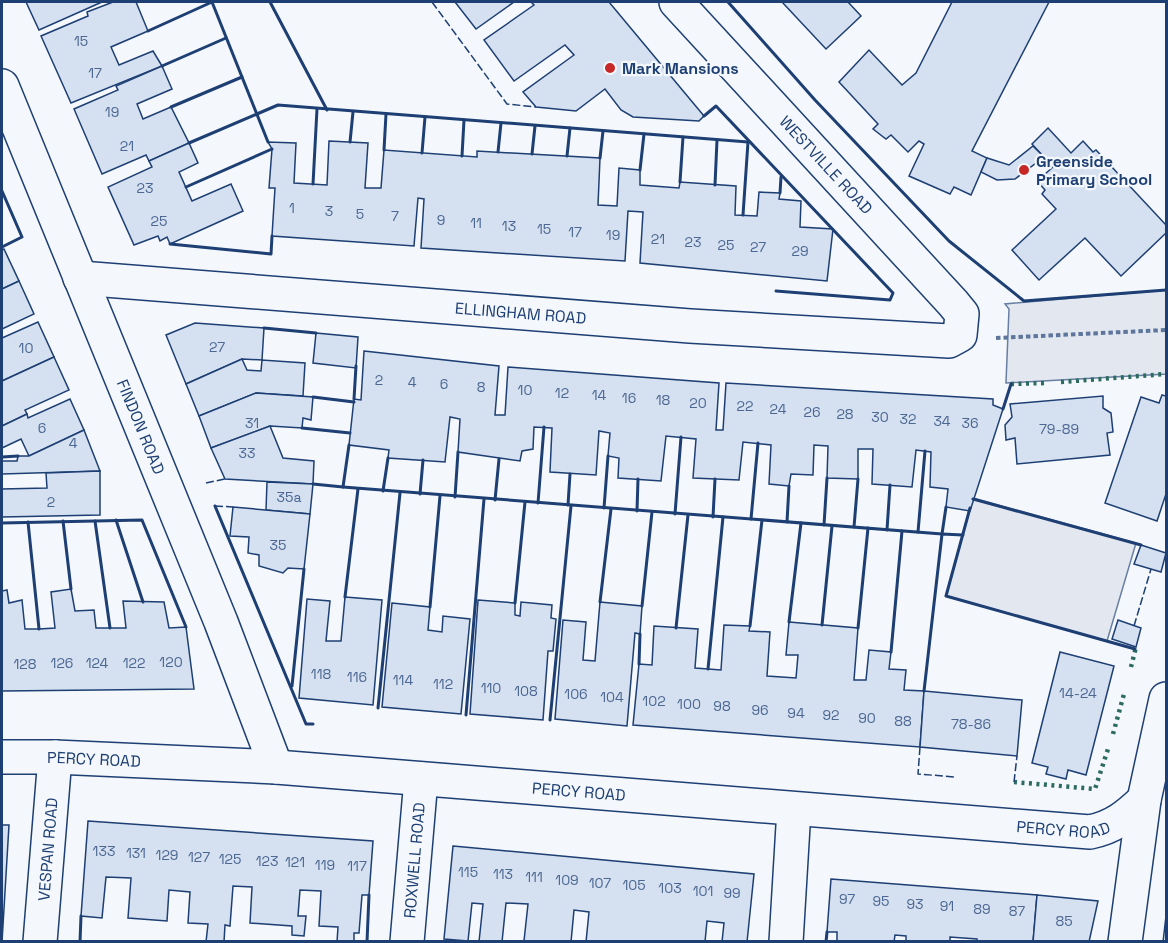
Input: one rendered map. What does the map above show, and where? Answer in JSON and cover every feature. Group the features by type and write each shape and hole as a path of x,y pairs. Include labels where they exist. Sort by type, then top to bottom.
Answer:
{"street":[{"name":"WESTVILLE ROAD","path":"675,2 953,303 962,315 960,335"},
{"name":"FINDON ROAD","path":"2,86 221,622 276,767"},
{"name":"ELLINGHAM ROAD","path":"80,278 690,326 949,341 960,335"},
{"path":"1125,942 1144,800 1167,699"},
{"name":"PERCY ROAD","path":"2,757 55,757 276,767 1090,832 1108,828 1126,817 1144,800"},
{"name":"VESPAN ROAD","path":"40,942 55,757"},
{"name":"ROXWELL ROAD","path":"407,942 421,779"},
{"path":"786,942 794,809"}],"path":[{"path":"960,335 1006,339 1167,330"}],"shaded area":[{"path":"1166,290 1166,374 1006,383 1009,309 1005,304"},
{"path":"973,498 1136,543 1107,641 946,596"}],"building":[{"path":"26,2 102,2 39,30"},
{"path":"113,2 136,2 148,31 111,47 119,65 153,51 162,66 71,103 41,36 88,16 87,12"},
{"path":"455,2 514,2 476,29"},
{"name":"Mark Mansions","path":"531,2 609,2 704,116 699,121 633,117 621,110 605,89 576,111 536,107 523,92 574,55 565,45 514,81 484,40 534,5"},
{"path":"782,2 848,2 861,16 826,49"},
{"path":"952,2 1049,2 972,151 987,158 971,195 954,187 950,194 909,176 924,144 919,141 908,152 891,135 886,139 873,129 878,124 839,82 869,50 902,85 916,73"},
{"path":"162,66 172,89 137,104 143,119 171,107 189,143 149,161 146,155 102,174 74,109 118,90 116,86"},
{"path":"1048,128 1071,153 1083,141 1093,152 1096,150 1166,225 1166,233 1121,276 1085,238 1039,280 1012,250 1056,209 1042,194 1045,190 1037,181 1053,167 1032,144"},
{"path":"329,141 368,143 365,188 381,188 384,150 477,157 477,151 600,158 598,205 617,206 619,168 640,170 640,185 679,188 680,182 736,186 735,215 757,216 759,192 780,193 779,199 801,201 800,227 833,229 827,281 640,263 643,212 628,211 625,261 421,248 424,199 418,198 414,246 272,236 275,188 269,188 272,149 268,142 296,143 294,183 327,185"},
{"path":"189,143 198,163 179,172 192,201 231,184 243,211 170,244 167,237 160,241 158,236 134,245 108,187 152,167 149,161"},
{"path":"1033,146 1044,157 1015,179 997,180 981,172 987,158 1009,165"},
{"path":"4,249 19,281 2,289 2,250"},
{"path":"19,281 34,314 2,329 2,289"},
{"path":"38,322 54,357 2,381 2,338"},
{"path":"195,323 264,328 262,360 242,359 186,384 166,335"},
{"path":"316,333 358,337 356,368 313,363"},
{"path":"364,351 499,366 495,415 505,415 508,367 719,383 716,430 723,430 726,383 993,399 993,405 1003,409 970,511 946,507 948,489 930,487 931,452 916,450 912,487 872,484 873,449 858,449 858,479 827,478 828,446 814,445 813,475 791,474 789,486 769,484 771,445 743,442 739,480 693,478 696,439 666,436 661,481 618,478 619,458 608,456 610,433 599,431 596,475 550,472 552,428 534,427 533,449 522,451 520,461 458,452 460,419 450,417 445,462 388,458 389,450 349,445 354,399 361,400"},
{"path":"54,357 69,390 25,410 27,414 2,426 2,381"},
{"path":"242,359 247,370 261,371 262,360 305,363 303,396 256,393 199,416 186,384"},
{"path":"256,393 313,397 311,420 303,418 302,428 270,426 211,448 199,416"},
{"path":"1162,395 1166,396 1166,494 1157,521 1105,503 1141,397 1159,403"},
{"path":"1103,396 1103,408 1111,413 1113,432 1107,433 1110,455 1017,464 1015,438 1006,440 1005,425 1012,417 1010,404"},
{"path":"70,399 84,430 29,456 21,439 2,448 2,426 27,414 28,418"},
{"path":"270,426 283,458 314,461 313,484 225,479 211,448"},
{"path":"84,430 100,471 2,474 2,461 17,461 18,456 29,456"},
{"path":"100,471 100,515 2,517 2,489 47,488 46,473"},
{"path":"267,482 313,484 310,514 266,510"},
{"path":"233,507 310,514 304,569 288,568 283,573 259,566 259,555 248,553 249,537 230,536"},
{"path":"1141,545 1166,553 1161,572 1134,564"},
{"path":"71,589 75,611 94,610 96,628 126,628 123,601 164,602 169,628 186,627 194,689 2,691 2,591 7,590 9,603 22,600 25,629 39,629 55,628 51,592"},
{"path":"345,597 382,600 373,705 299,698 307,599 330,601 326,641 341,641"},
{"path":"478,600 515,603 515,615 520,616 521,602 552,605 551,618 556,619 553,651 548,651 543,720 470,714"},
{"path":"600,602 642,606 640,634 635,633 627,726 555,719 563,620 586,622 583,660 595,661"},
{"path":"392,603 430,607 428,630 442,632 443,616 470,619 461,714 382,707"},
{"path":"1118,620 1141,628 1136,647 1112,639"},
{"path":"789,622 858,628 854,680 866,680 869,650 891,652 889,669 906,670 904,690 924,691 920,747 633,725 639,664 652,665 654,626 698,629 695,668 721,670 724,625 750,626 749,631 770,632 767,676 796,678 798,655 786,655"},
{"path":"1060,652 1114,666 1086,775 1068,770 1066,779 1046,774 1048,767 1032,763"},
{"path":"924,691 1022,700 1017,756 920,747"},
{"path":"88,821 373,841 369,895 362,895 359,933 354,933 354,942 337,942 338,927 319,926 321,891 300,890 298,916 306,916 304,936 292,935 292,926 250,923 252,887 233,886 230,926 225,925 224,942 206,942 208,924 188,923 190,892 169,890 167,921 128,918 131,878 106,877 102,918 81,916"},
{"path":"2,825 9,825 2,942"},
{"path":"453,846 754,874 747,942 722,942 724,923 707,921 705,942 586,942 589,912 574,910 571,942 524,941 528,904 506,903 502,942 479,942 483,904 472,903 468,941 444,939"},
{"path":"831,879 1037,895 1033,942 977,942 977,939 950,937 950,942 906,942 906,936 895,935 894,942 837,942 837,932 827,932"},
{"path":"1037,895 1098,901 1089,942 1033,942"},
{"path":"1166,916 1166,942 1163,942"}],"hedge":[{"path":"1061,382 1166,374"},
{"path":"1011,384 1046,383"},
{"path":"1131,667 1136,647"},
{"path":"1113,734 1124,694"},
{"path":"1014,782 1095,789 1108,749"}],"fence":[{"path":"432,2 507,104 536,107"},
{"path":"206,483 225,479"},
{"path":"215,506 233,507"},
{"path":"1134,626 1151,569"},
{"path":"920,747 918,774 955,777"},
{"path":"1014,782 1017,756"}],"wall":[{"path":"212,2 268,142"},
{"path":"148,31 212,2"},
{"path":"270,2 327,110"},
{"path":"728,2 815,100 949,241 1024,301 1166,290"},
{"path":"162,66 226,38"},
{"path":"171,107 242,77"},
{"path":"189,143 278,105 748,142"},
{"path":"704,116 716,106 893,293 890,300 776,291"},
{"path":"313,184 317,109"},
{"path":"350,142 353,112"},
{"path":"384,150 386,114"},
{"path":"422,153 425,117"},
{"path":"462,156 464,120"},
{"path":"498,152 501,123"},
{"path":"532,154 535,126"},
{"path":"567,156 570,128"},
{"path":"600,158 603,131"},
{"path":"640,170 644,134"},
{"path":"680,182 683,137"},
{"path":"715,185 717,140"},
{"path":"743,215 748,142"},
{"path":"186,187 272,149"},
{"path":"780,193 781,177"},
{"path":"2,191 22,237 2,247"},
{"path":"170,244 271,254 272,236"},
{"path":"264,328 316,333"},
{"path":"354,399 356,366"},
{"path":"1003,409 1011,384"},
{"path":"313,397 354,402"},
{"path":"538,503 544,427"},
{"path":"302,428 350,433"},
{"path":"675,514 681,437"},
{"path":"751,519 758,443"},
{"path":"313,484 343,487 349,445"},
{"path":"918,532 925,451"},
{"path":"455,497 458,452"},
{"path":"2,457 18,456"},
{"path":"604,508 608,456"},
{"path":"383,491 388,458"},
{"path":"495,500 499,459"},
{"path":"420,494 423,460"},
{"path":"568,505 570,474"},
{"path":"824,525 827,478"},
{"path":"637,511 638,479"},
{"path":"713,517 715,479"},
{"path":"854,527 858,479"},
{"path":"887,530 890,485"},
{"path":"787,522 789,486"},
{"path":"343,487 942,534 946,507"},
{"path":"345,597 358,489"},
{"path":"378,708 400,493"},
{"path":"430,607 440,496"},
{"path":"466,715 484,499"},
{"path":"973,499 1141,545"},
{"path":"515,603 525,502"},
{"path":"215,506 306,724 313,724"},
{"path":"550,720 571,506"},
{"path":"970,508 946,596 1135,649"},
{"path":"600,602 611,509"},
{"path":"642,606 652,512"},
{"path":"676,628 688,515"},
{"path":"708,669 723,517"},
{"path":"116,520 143,602"},
{"path":"2,523 142,520 186,627"},
{"path":"750,626 762,520"},
{"path":"63,521 71,589"},
{"path":"95,521 110,628"},
{"path":"28,522 39,629"},
{"path":"789,622 801,523"},
{"path":"822,625 832,526"},
{"path":"858,628 868,528"},
{"path":"891,652 902,531"},
{"path":"924,691 942,534 963,535"},
{"path":"292,686 304,569"},
{"path":"639,664 640,634"},
{"path":"367,942 369,895"},
{"path":"80,942 81,916"},
{"path":"826,942 827,932"}],"place":[{"name":"Mark Mansions","path":"610,68"},
{"name":"Greenside Primary School","path":"1024,170"}]}
